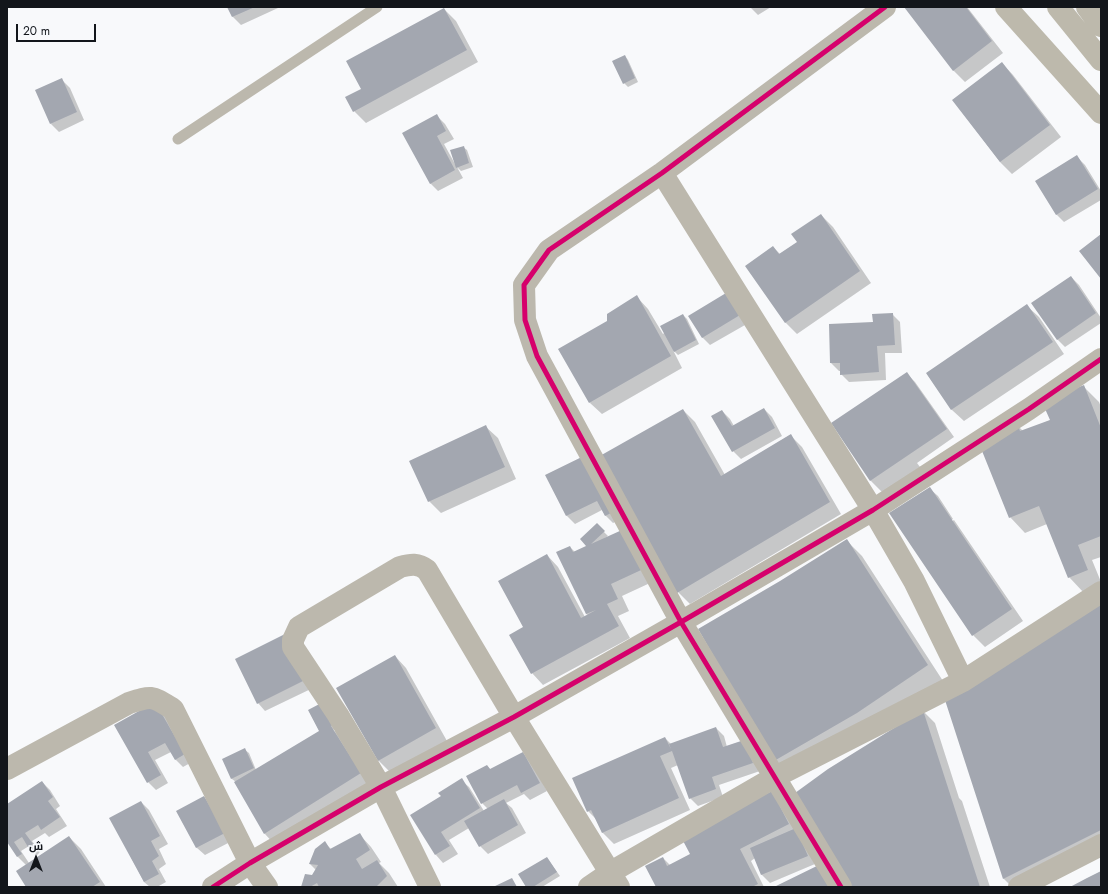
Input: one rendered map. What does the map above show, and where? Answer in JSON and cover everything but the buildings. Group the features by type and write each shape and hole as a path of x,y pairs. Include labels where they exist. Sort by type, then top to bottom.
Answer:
{"main road":[{"path":"1006,7 1101,113"},
{"path":"1023,7 1044,50"},
{"path":"1058,7 1101,60"},
{"path":"1087,7 1101,26"}],"street":[{"path":"841,887 681,622 537,356 525,320 524,285 549,250 662,173 884,7"},
{"path":"662,173 873,510 914,581 963,681"},
{"path":"213,887 250,863 381,787 514,717 873,510 1101,359"},
{"path":"430,887 381,787 338,715 293,648 293,640 299,627 400,567 413,564 421,565 427,570 514,717 615,880"},
{"path":"589,887 615,880 775,776 963,681 1101,592"},
{"path":"7,769 129,703 154,697 173,709 250,863 267,887"},
{"path":"1018,887 1101,845"}],"lane":[{"path":"178,139 377,7"}],"cycle path":[{"path":"841,887 681,622 537,356 525,320 524,285 549,250 662,173 885,7"},
{"path":"213,887 250,863 381,787 514,717 873,510 1029,409 1101,359"}]}
